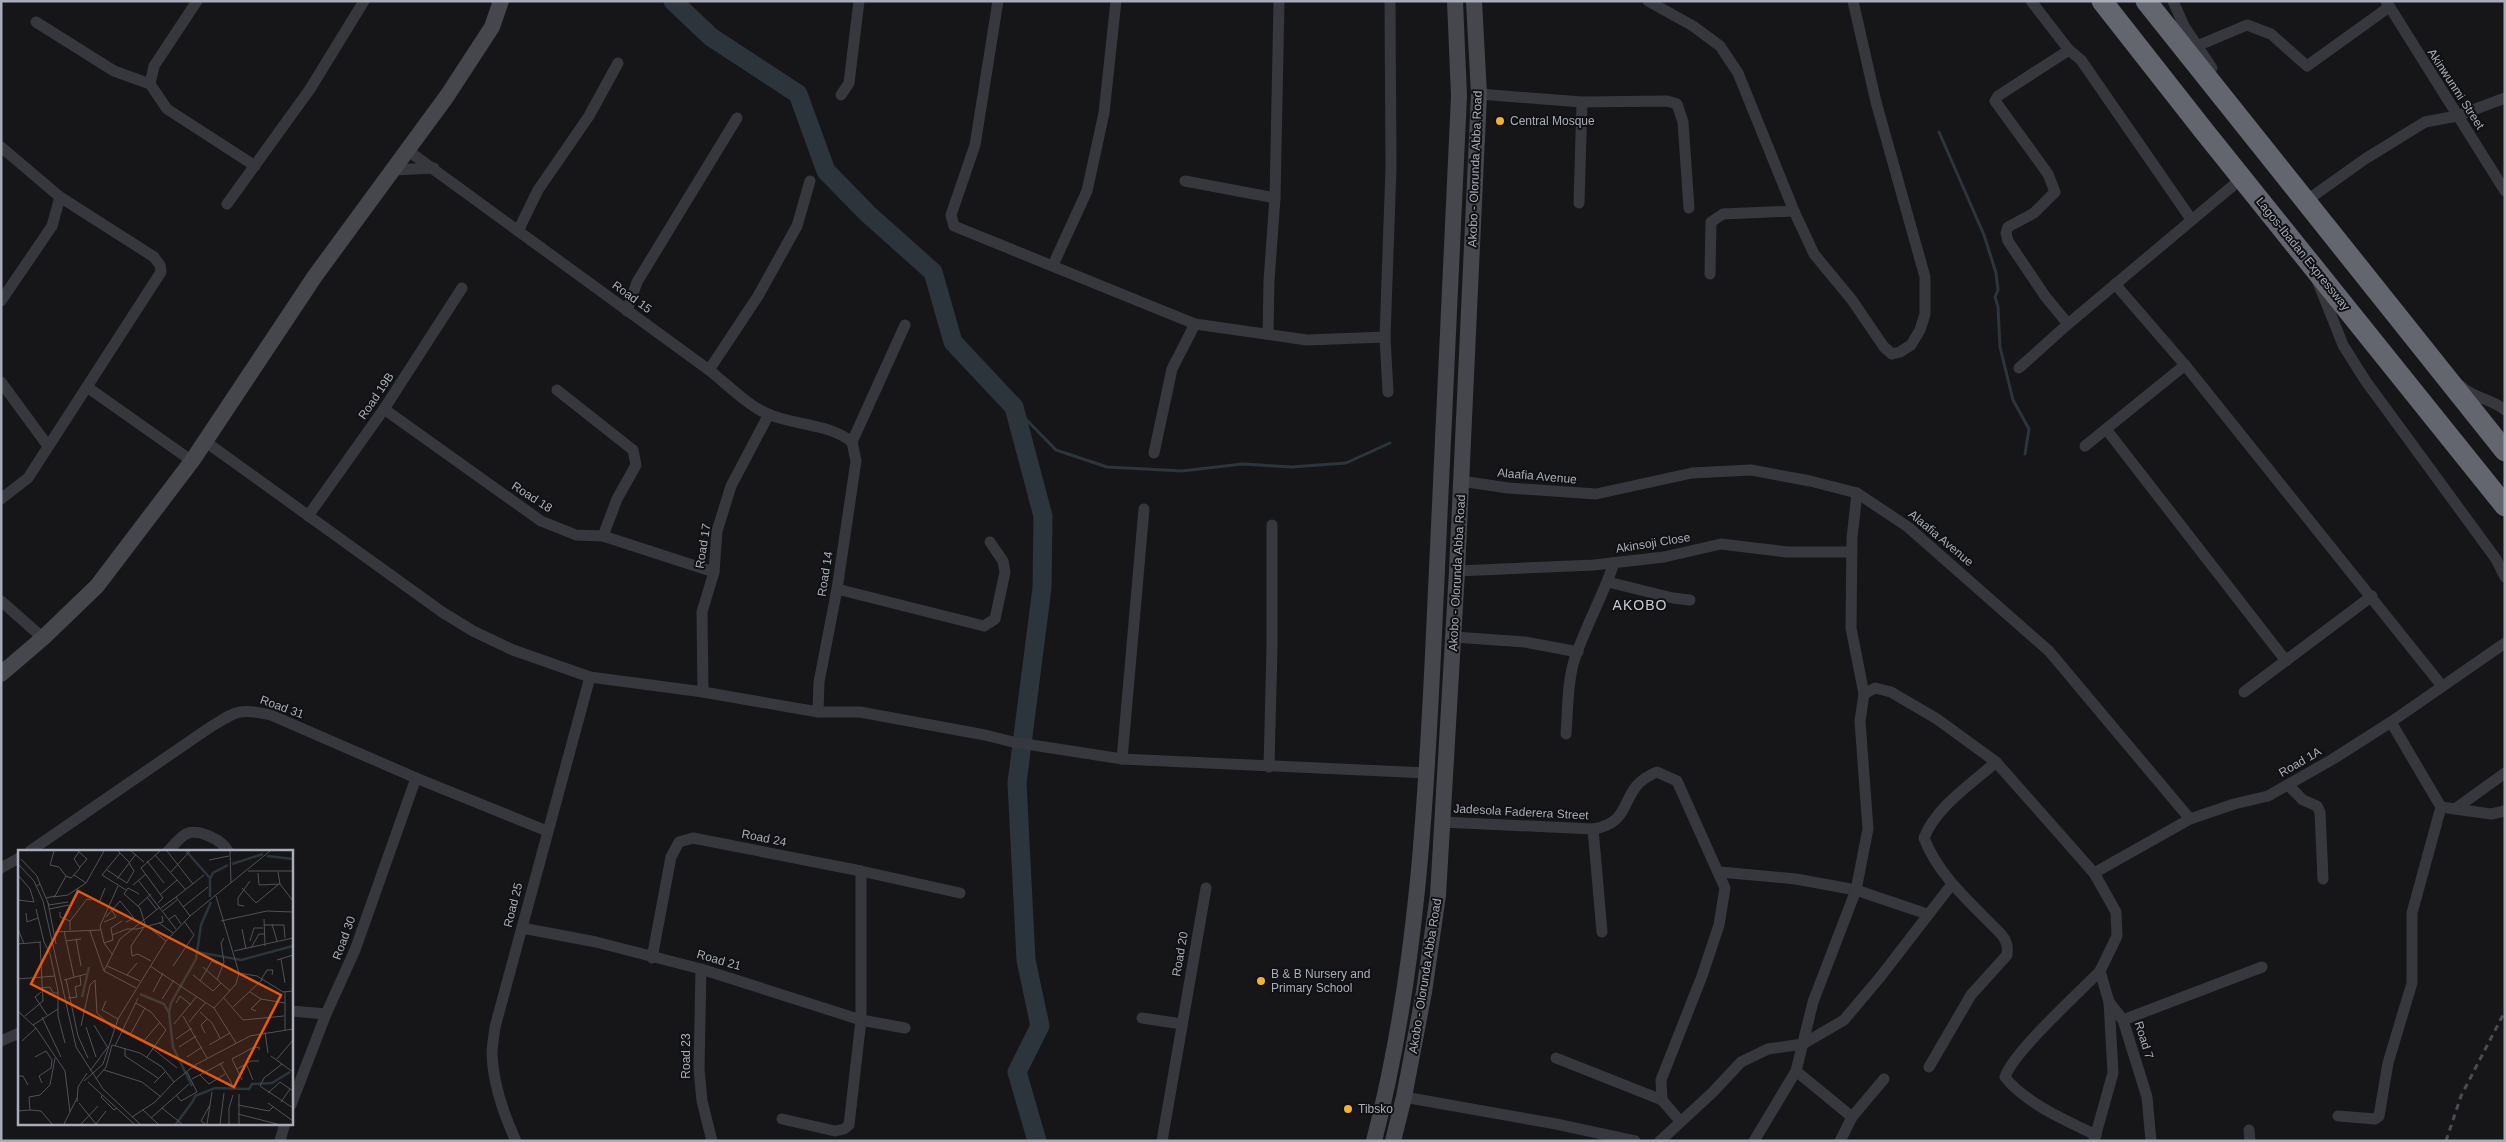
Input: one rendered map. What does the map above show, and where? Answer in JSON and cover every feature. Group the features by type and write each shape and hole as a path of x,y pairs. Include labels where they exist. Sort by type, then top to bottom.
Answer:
{"highway":[{"name":"Lagos-Ibadan Expressway","path":"2102,1 2505,506"},
{"path":"2146,1 2505,451"}],"main road":[{"path":"1,674 43,638 97,586 192,461 316,276 447,96 492,27 501,1"},
{"name":"Akobo - Olorunda Abba Road","path":"1375,1135 1385,1096 1412,946 1427,773 1459,96 1455,1"},
{"name":"Akobo - Olorunda Abba Road","path":"1394,1137 1404,1097 1434,931 1438,895 1458,571 1479,94 1474,1"},
{"path":"1458,70 1478,69"},
{"path":"1437,592 1456,593"},
{"path":"1375,1135 1394,1137"}],"street":[{"path":"150,84 154,66 197,1"},
{"path":"227,204 310,89 364,1"},
{"path":"841,95 848,84 859,1"},
{"path":"998,1 975,145 951,215 954,226 1195,324 1307,340 1385,337"},
{"path":"1053,265 1086,191 1104,113 1116,1"},
{"path":"1268,334 1269,272 1275,198 1279,1"},
{"path":"1388,392 1385,337 1391,168 1390,1"},
{"path":"1648,1 1693,26 1720,46 1738,73 1794,211 1814,254 1852,300 1884,347 1892,354 1900,352 1911,345 1920,330 1926,314 1925,277 1876,102 1853,1"},
{"path":"2031,1 2069,50 2081,60 2191,219"},
{"path":"2173,1 2184,26 2197,46 2463,388 2505,410"},
{"path":"2197,46 2247,25 2271,34 2307,66 2388,4"},
{"name":"Akinwunmi Street","path":"2388,4 2505,191"},
{"path":"36,22 114,71 150,84 167,110 254,166"},
{"path":"2068,324 2045,296 2008,241 2006,233 2008,227 2034,213 2055,192 2048,174 1995,101 1998,96 2069,50"},
{"path":"518,231 538,190 588,116 618,63"},
{"path":"1479,94 1582,102 1667,101 1677,104 1683,122 1689,208"},
{"path":"2313,196 2365,159 2425,122 2457,116 2505,98"},
{"path":"1578,203 1582,102"},
{"path":"627,311 637,282 737,118"},
{"path":"1,147 60,197 154,257 160,264 161,272 28,478 1,499"},
{"name":"Road 15","path":"408,150 709,370 751,404 769,414 840,432 852,442"},
{"path":"394,170 434,168"},
{"path":"2019,368 2191,219 2242,178"},
{"path":"709,370 758,296 797,226 810,181"},
{"path":"1185,181 1275,198"},
{"path":"2,298 52,226 60,197"},
{"path":"1710,274 1711,222 1716,217 1723,214 1794,211"},
{"path":"2311,263 2343,345 2365,380 2496,559 2505,577"},
{"path":"2115,284 2185,365 2372,596 2442,686"},
{"name":"Road 19B","path":"308,516 384,410 462,288"},
{"path":"1154,453 1172,369 1195,324"},
{"path":"852,442 905,325"},
{"path":"2085,446 2185,365"},
{"path":"1,382 48,446"},
{"path":"87,387 192,461"},
{"path":"557,390 633,450 636,465 618,499 603,536"},
{"name":"Road 18","path":"384,410 541,521 576,535 603,536 714,572"},
{"name":"Road 17","path":"703,692 702,612 714,572 717,531 731,486 769,414"},
{"path":"2106,429 2286,661"},
{"path":"206,442 442,612 473,631 513,650 590,677 703,692 818,712 860,712 986,735 1013,742 1122,758 1268,767 1427,773"},
{"name":"Road 14","path":"818,712 819,682 837,589 856,461 852,442"},
{"name":"Alaafia Avenue","path":"1461,481 1508,488 1596,494 1692,473 1751,470 1810,481 1856,493 1908,527 2049,651 2190,819"},
{"path":"1754,1141 1796,1071 1813,1002 1856,890 1868,829 1860,720 1864,694 1851,628 1852,552 1856,493"},
{"path":"1122,758 1144,509"},
{"path":"1268,767 1272,648 1272,526"},
{"path":"837,589 984,626 994,619 997,612 1005,572 1003,561 990,542"},
{"name":"Akinsoji Close","path":"1458,571 1579,567 1664,557 1721,544 1787,552 1852,552"},
{"path":"1566,734 1571,672 1614,563"},
{"path":"1608,582 1673,598 1690,600"},
{"path":"2244,692 2372,596"},
{"path":"1,601 43,638"},
{"path":"1454,637 1525,642 1578,652"},
{"name":"Road 1A","path":"2094,873 2190,819 2216,809 2268,796 2390,722 2505,643"},
{"name":"Road 25","path":"516,1141 508,1122 498,1087 492,1054 495,1027 590,677"},
{"path":"1864,694 1875,688 1891,692 1937,719 1996,762 2094,873 2116,912 2118,936 2100,972 2014,1062 2005,1077 2010,1084 2052,1114 2095,1138 2113,1073 2109,1002"},
{"name":"Road 31","path":"31,850 206,730 233,713 248,710 271,716 416,778 547,830"},
{"path":"2338,1116 2375,1119 2379,1116 2388,1063 2412,983 2412,913 2441,807 2390,722"},
{"path":"1929,1067 1971,995 2007,955 2006,941 1952,884 1930,854 1924,838 1930,824 1940,812 1996,762"},
{"name":"Jadesola Faderera Street","path":"1442,822 1604,828 1616,821 1631,791 1646,776 1657,772 1677,781 1720,872"},
{"path":"2455,809 2505,773"},
{"name":"Road 30","path":"292,1102 326,1014 355,950 416,778"},
{"path":"2288,784 2303,800 2317,806 2320,812 2323,880"},
{"path":"2441,807 2491,814 2505,811"},
{"path":"1593,829 1602,932"},
{"path":"169,850 188,833 195,832 220,841 227,850"},
{"name":"Road 24","path":"652,958 671,857 679,842 693,838 861,871 960,894"},
{"path":"1,868 18,859"},
{"path":"782,1119 835,1131 844,1129 849,1125 861,1020 861,871"},
{"path":"1662,1100 1661,1080 1702,976 1719,925 1725,888 1720,872 1796,879 1856,890 1926,914"},
{"path":"1663,1138 1713,1092 1740,1062 1768,1049 1803,1044 1844,1020 1881,976 1926,914 1952,884"},
{"name":"Road 20","path":"1162,1141 1206,888"},
{"name":"Road 21","path":"522,928 596,942 652,958 701,969 861,1020 905,1028"},
{"path":"2123,1020 2262,967"},
{"name":"Road 23","path":"701,969 699,1069 702,1101 712,1141"},
{"name":"Road 7","path":"2100,972 2109,1002 2123,1020 2147,1097 2151,1141"},
{"path":"292,1011 326,1014"},
{"path":"1142,1018 1182,1024"},
{"path":"1,1041 18,1033"},
{"path":"1556,1058 1662,1100 1680,1121"},
{"path":"1796,1071 1852,1117"},
{"path":"1840,1141 1852,1117 1884,1079"},
{"path":"1404,1097 1556,1124 1635,1141"},
{"path":"280,1141 285,1124"},
{"path":"1663,1138 1678,1141"}],"waterway":[{"path":"673,1 711,37 798,94 826,171 868,214 933,272 953,342 1014,407 1043,516 1042,588 1017,783 1026,960 1040,1026 1017,1072 1037,1141"},
{"path":"1939,132 1984,235 1996,273 1998,290 1995,297 1998,307 2000,347 2013,400 2029,429 2025,454"},
{"path":"1014,407 1056,450 1107,467 1182,471 1242,464 1292,467 1346,463 1390,443"}],"railway":[{"path":"2446,1141 2461,1096 2505,1011"}],"place":[{"name":"Central Mosque","path":"1500,121"},
{"name":"B & B Nursery and Primary School","path":"1261,981"},
{"name":"Tibsko","path":"1348,1109"}],"district":[{"name":"AKOBO","path":"1640,605"}]}
